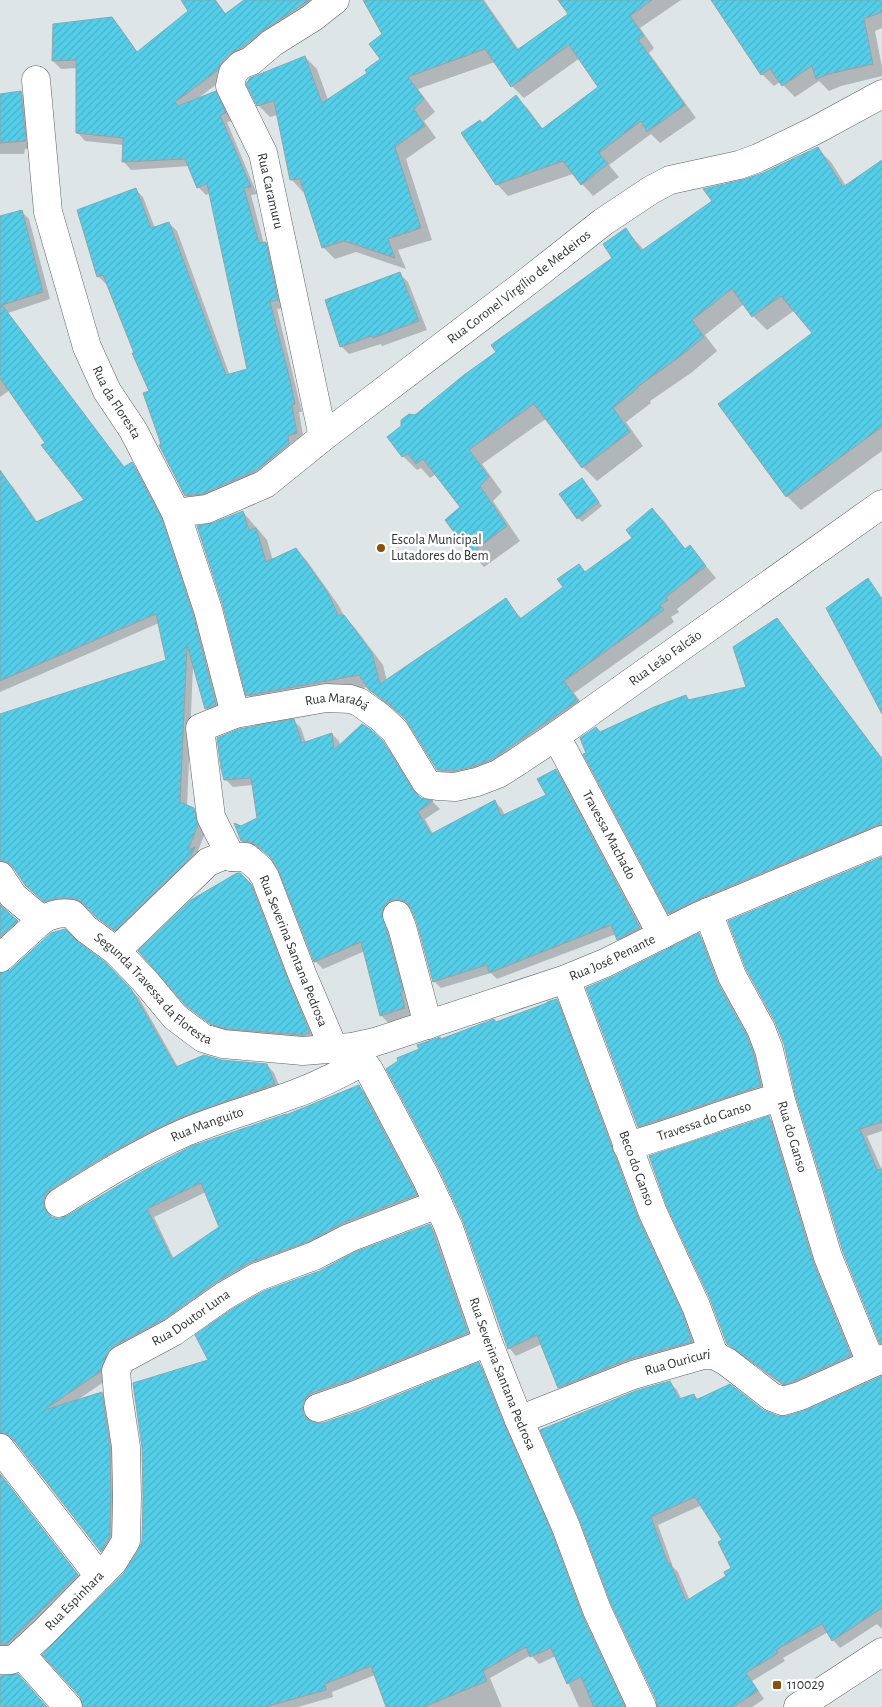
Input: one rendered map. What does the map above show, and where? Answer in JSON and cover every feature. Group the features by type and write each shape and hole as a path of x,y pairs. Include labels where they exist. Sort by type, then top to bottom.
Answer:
{"street":[{"name":"Rua Caramuru","path":"323,437 263,153 230,86 233,72 241,65 251,60 272,42 312,18 335,0"},
{"name":"Rua da Floresta","path":"36,80 48,212 87,347 107,392 133,430 176,512 208,610 235,714"},
{"name":"Rua Coronel Virgílio de Medeiros","path":"176,512 207,509 265,484 323,437 603,222 651,190 670,180 739,165 758,158 814,131 882,94"},
{"name":"Rua Leão Falcão","path":"437,786 455,786 477,782 498,774 879,516"},
{"name":"Rua Marabá","path":"211,817 200,728 235,714 326,698 350,698 380,717 395,731 426,782 437,786"},
{"name":"Travessa Machado","path":"556,736 662,935"},
{"path":"211,817 231,857"},
{"path":"201,869 211,817"},
{"name":"Rua José Penante","path":"349,1052 566,979 605,963 708,912 882,840"},
{"path":"116,951 208,862 226,855 231,857"},
{"name":"Rua Severina Santana Pedrosa","path":"231,857 246,857 260,869 302,974 349,1052 369,1070 438,1204 449,1228 488,1342 519,1420 566,1527 597,1610 642,1707"},
{"path":"0,876 13,896 42,920 0,958"},
{"name":"Rua do Ganso","path":"708,912 732,976 761,1029 769,1050 780,1097 828,1257 877,1361"},
{"name":"Segunda Travessa da Floresta","path":"42,920 50,915 72,914 86,929 116,951 145,981 175,1017 203,1038 223,1044 288,1051 349,1052"},
{"path":"397,915 402,927 428,1025"},
{"name":"Beco do Ganso","path":"566,979 627,1146 654,1213 696,1306 714,1355"},
{"name":"Rua Manguito","path":"59,1203 132,1160 184,1133 326,1082 349,1052"},
{"name":"Travessa do Ganso","path":"627,1146 682,1130 759,1102 780,1097"},
{"name":"Rua Doutor Luna","path":"123,1547 127,1535 126,1447 116,1371 121,1360 173,1332 224,1296 257,1278 314,1256 349,1238 438,1204"},
{"path":"318,1408 488,1342"},
{"name":"Rua Ouricuri","path":"519,1420 633,1375 694,1357 714,1355 733,1366 772,1397 783,1401 800,1396 877,1361"},
{"path":"0,1448 99,1576"},
{"name":"Rua Espinhara","path":"11,1657 99,1576 113,1562 123,1547"},
{"path":"798,1707 882,1652"},
{"path":"11,1657 68,1707"}],"building":[{"path":"181,0 215,0 225,14 244,0 310,0 230,54 217,71 175,102 178,106 216,91 226,113 220,115 251,187 244,188 259,243 266,242 278,300 270,302 295,404 292,405 297,433 288,436 289,444 257,470 203,494 185,496 159,445 161,444 143,393 149,391 132,353 134,353 103,275 97,277 77,210 136,188 151,228 169,222 226,375 247,369 207,184 197,188 185,159 122,162 123,138 76,133 76,60 52,61 53,24 112,17 137,52 188,11"},
{"path":"363,0 482,0 517,50 568,14 558,0 652,0 630,16 644,36 638,40 685,105 647,132 641,121 599,153 608,164 581,185 563,161 496,185 461,133 480,120 482,123 516,95 542,129 598,87 569,45 511,87 485,49 408,77 424,99 414,109 425,126 395,147 421,228 388,239 395,258 344,241 322,248 300,179 290,180 274,101 257,106 246,84 250,78 305,56 322,103 367,73 365,70 380,59 369,44 382,34"},
{"path":"711,0 882,0 882,12 864,19 873,64 829,74 816,79 812,66 782,86 770,69 761,75"},
{"path":"21,91 26,141 0,143 0,94"},
{"path":"818,147 843,187 882,160 882,427 786,497 718,404 812,333 781,296 752,317 732,289 692,320 704,337 637,387 613,408 630,432 582,468 534,404 469,450 489,477 480,486 507,526 470,554 445,520 460,507 423,459 416,464 408,454 402,457 387,437 401,426 401,420 409,414 415,415 496,352 491,345 612,258 603,244 626,228 641,251 712,201 703,189 763,173"},
{"path":"22,210 43,292 2,305 124,467 132,462 162,519 193,614 216,705 205,709 187,645 180,802 194,808 198,825 188,850 195,847 189,859 115,931 96,917 83,903 75,899 59,898 44,902 25,885 13,867 7,862 0,861 0,714 166,660 156,614 0,681 0,470 36,522 84,500 41,445 45,443 0,378 0,216"},
{"path":"400,272 419,321 373,338 372,336 340,347 325,300"},
{"path":"582,478 599,502 577,519 559,494"},
{"path":"652,508 685,549 690,545 706,566 666,597 668,600 660,605 664,610 564,681 578,701 491,760 454,771 437,770 406,720 389,704 369,690 359,675 246,696 223,606 197,526 213,523 243,511 249,530 256,528 266,562 296,548 328,593 338,615 344,615 372,653 380,684 506,598 520,619 563,587 557,579 579,564 585,572 632,538 626,530"},
{"path":"868,578 882,599 882,714 826,608"},
{"path":"777,618 882,759 882,825 702,898 668,914 583,754 586,753 580,738 596,727 600,732 654,707 686,695 688,700 746,687 733,647"},
{"path":"294,719 302,743 332,733 334,750 362,724 370,729 383,741 413,790 421,798 433,801 418,812 431,834 495,800 501,816 546,795 537,779 556,769 640,928 617,940 611,925 489,973 487,965 433,982 417,923 411,909 406,902 391,900 385,905 382,913 403,991 401,992 405,1008 380,1016 361,942 314,962 278,869 270,857 256,845 247,841 241,841 234,823 241,826 257,818 251,778 224,780 217,738 239,729"},
{"path":"882,857 882,1122 860,1129 877,1170 882,1169 882,1344 880,1344 843,1252 795,1093 784,1044 775,1022 746,969 728,921"},
{"path":"240,873 251,884 310,1033 303,1035 226,1029 210,1024 186,1006 138,951 191,900"},
{"path":"0,905 18,921 0,937"},
{"path":"65,929 77,941 106,963 131,989 176,1067 204,1055 221,1060 267,1064 275,1084 180,1118 97,1161 45,1195 43,1204 51,1217 59,1219 67,1216 145,1170 192,1146 286,1115 359,1085 417,1195 343,1223 308,1242 249,1263 215,1283 165,1319 114,1346 107,1354 100,1372 44,1410 102,1392 110,1448 111,1497 110,1536 101,1552 12,1438 0,1433 0,973 10,970 51,933","holes":["201,1183 219,1227 172,1259 147,1209"]},
{"path":"699,933 718,984 747,1036 754,1055 761,1086 638,1127 586,988"},
{"path":"557,999 638,1218 682,1312 692,1342 627,1360 558,1388 537,1335 508,1349 463,1221 440,1171 386,1069 398,1061 397,1058 419,1049 417,1045 440,1037 441,1039 494,1019 496,1022"},
{"path":"769,1116 813,1262 851,1356 784,1385 727,1344 710,1299 667,1207 649,1156"},
{"path":"430,1224 468,1333 348,1381 312,1393 306,1398 303,1405 303,1414 308,1420 315,1423 323,1423 359,1411 479,1362 552,1533 583,1617 625,1707 594,1707 581,1677 567,1684 551,1648 530,1657 526,1647 483,1671 487,1681 424,1707 386,1707 371,1666 325,1684 326,1690 265,1707 83,1707 80,1697 42,1655 124,1573 142,1541 142,1447 133,1383 208,1360 195,1335 232,1309 264,1291 320,1271 355,1252"},
{"path":"882,1376 882,1608 832,1641 822,1624 776,1650 778,1653 746,1673 758,1691 733,1707 657,1707 656,1700 611,1604 580,1521 540,1430 638,1390 670,1381 679,1399 694,1394 696,1400 730,1384 763,1410 778,1416 787,1416 806,1410","holes":["695,1497 722,1540 718,1542 731,1568 724,1572 726,1576 686,1601 670,1563 668,1564 651,1517"]},
{"path":"0,1474 78,1575 7,1644 0,1644"},
{"path":"18,1674 47,1707 0,1707 0,1676"}],"place":[{"name":"Escola Municipal Lutadores do Bem","path":"381,548"},
{"name":"110029","path":"777,1685"}]}
